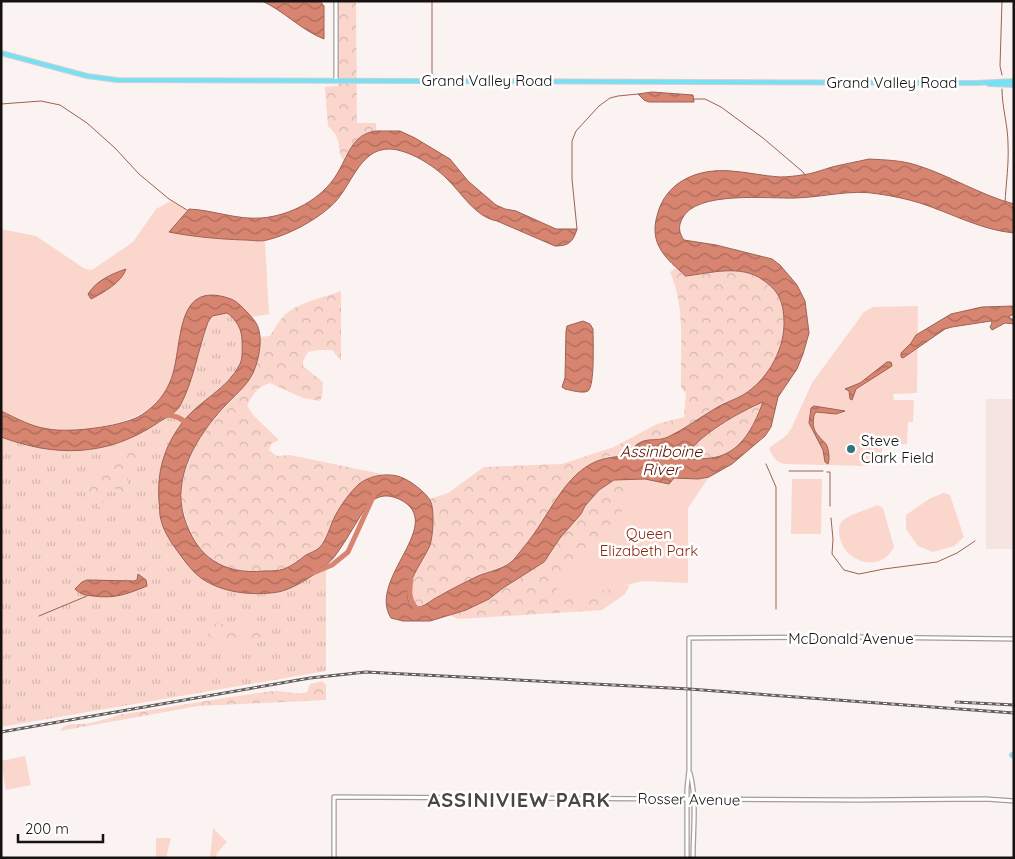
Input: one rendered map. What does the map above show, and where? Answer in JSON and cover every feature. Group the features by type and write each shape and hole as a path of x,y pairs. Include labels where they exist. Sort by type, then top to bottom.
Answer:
{"main road":[{"name":"Grand Valley Road","path":"1,52 78,74 110,80 336,79 1006,84 1014,82"},
{"name":"Grand Valley Road","path":"977,83 1014,82"}],"street":[{"path":"336,1 336,79"},
{"name":"McDonald Avenue","path":"689,770 689,638 1014,639"},
{"path":"689,770 693,799 693,858"},
{"path":"687,858 689,770"},
{"name":"Rosser Avenue","path":"334,858 334,797 986,799 1014,801"}],"shaded area":[{"path":"986,399 1014,399 1014,549 986,549"}],"green space":[{"path":"338,1 356,1 357,123 376,123 376,131 360,138 343,160 338,139 328,126 325,87 338,86"},
{"path":"171,201 187,210 169,232 203,238 265,241 269,314 252,317 236,301 183,320 176,364 168,386 157,403 135,417 103,426 56,431 38,427 1,411 1,229 36,236 85,269 92,270 133,242 156,209"},
{"path":"676,268 686,276 734,270 744,271 761,278 777,292 783,303 783,333 777,354 766,374 751,390 736,399 724,402 690,426 666,438 643,440 636,445 630,457 609,456 592,463 577,474 531,539 510,563 476,577 423,607 413,609 407,596 412,579 429,544 432,505 430,499 448,493 484,467 562,464 614,447 657,424 684,417 686,394 681,387 680,314 675,286 670,272"},
{"path":"341,291 341,361 332,350 318,350 308,352 303,361 303,366 323,382 320,401 303,398 270,383 256,392 247,406 255,417 279,440 271,444 269,450 277,456 290,455 381,474 381,476 369,478 360,484 336,515 319,547 284,569 259,572 236,570 218,565 196,545 190,533 182,506 182,483 196,444 209,424 241,391 258,356 259,337 270,336 281,319 295,308"},
{"path":"918,306 917,393 893,394 894,400 914,400 913,422 908,422 907,444 882,444 882,465 784,464 776,460 769,448 787,435 812,383 864,312 873,307"},
{"path":"226,313 234,318 241,331 241,363 232,376 183,421 161,520 166,534 192,570 279,592 295,585 326,566 326,671 1,727 1,437 26,446 63,451 101,448 179,407 208,322 212,316"},
{"path":"763,402 748,433 732,451 716,457 688,460 686,457 691,449 709,433 743,411"},
{"path":"132,447 139,454 133,465 127,462 125,464 128,480 124,493 119,493 110,486 105,486 99,490 106,508 105,511 98,506 92,493 87,491 85,483 96,476 119,455"},
{"name":"Queen Elizabeth Park","path":"709,477 688,508 688,583 643,581 561,601 554,581 581,561 626,506 627,493 633,478 669,484 674,478 698,479"},
{"path":"622,478 674,478 600,589 630,585 625,594 602,610 458,619 449,615 489,599 551,553 560,538 599,490 614,480"},
{"path":"792,479 822,479 821,534 791,534"},
{"path":"943,493 950,495 964,537 954,546 933,552 918,546 906,529 906,515 929,499"},
{"path":"877,505 883,508 894,547 888,556 880,561 862,561 846,551 841,542 839,526 842,521 854,514"},
{"path":"214,623 234,626 234,630 236,627 239,628 237,631 242,627 256,626 257,630 268,629 275,636 270,641 265,637 260,637 258,643 249,640 219,638 217,644 208,646 204,643 210,637 206,632"},
{"path":"219,639 244,642 242,656 217,653"},
{"path":"322,681 326,685 326,700 198,706 60,731 67,725 89,723 122,714 236,696 273,691 303,693 307,692 310,684"},
{"path":"25,756 31,785 6,790 1,761"},
{"path":"213,828 227,842 217,853 216,858 210,858"},
{"path":"156,838 171,838 166,858 156,858"}],"water":[{"path":"262,1 320,1 324,6 324,39 308,31"},
{"path":"652,92 693,95 694,102 649,102 638,94"},
{"path":"376,131 400,131 415,138 450,159 468,181 496,205 516,211 556,229 577,229 574,237 567,244 555,246 489,219 475,210 446,178 434,168 413,155 390,149 370,155 362,162 344,191 323,213 308,223 283,235 258,241 169,232 189,209 252,218 272,217 294,210 314,198 331,183 348,153 361,136"},
{"name":"Assiniboine River","path":"869,159 892,160 916,165 989,196 1014,204 1014,233 978,225 915,202 858,192 796,198 734,198 702,204 690,210 682,219 680,225 680,232 684,240 716,245 772,259 780,265 797,285 805,301 809,333 797,369 778,397 771,427 765,436 732,464 709,477 698,479 674,478 669,484 645,479 614,480 599,490 585,506 544,562 489,599 466,610 430,621 403,621 391,618 386,603 389,586 412,537 415,522 412,509 399,499 391,496 380,497 370,502 335,556 309,578 285,590 258,594 228,590 201,578 188,565 164,530 160,513 159,480 166,450 182,423 196,408 228,381 240,364 242,359 242,341 240,328 236,321 227,313 212,316 208,322 189,386 180,406 169,416 137,435 99,448 80,450 41,448 1,437 1,411 36,426 58,430 81,430 118,424 143,414 160,399 169,384 174,371 183,322 189,308 198,299 211,295 231,299 240,305 256,323 260,334 259,355 250,378 204,431 189,458 184,472 181,502 189,531 196,543 213,560 236,570 274,571 284,569 319,548 340,507 359,484 369,478 386,475 398,476 410,482 425,494 432,504 433,510 433,529 430,545 409,587 409,603 414,609 478,576 510,563 535,533 566,486 578,473 592,463 609,458 630,457 633,448 637,444 646,440 663,439 674,434 719,406 743,395 759,382 772,365 780,346 784,325 782,305 774,289 763,280 745,272 726,271 686,276 666,257 657,243 655,226 657,216 667,194 675,186 695,175 706,172 731,171 788,177 810,174","holes":["763,402 753,426 743,440 731,451 711,458 688,459 686,457 699,441 720,425"]},
{"path":"126,269 116,283 91,299 88,294 95,285 109,276"},
{"path":"1014,306 1014,314 1008,317 1014,320 1014,324 1005,323 992,330 990,327 991,321 945,329 903,358 901,357 901,353 916,335 951,314 982,307"},
{"path":"583,321 590,324 593,329 593,372 588,391 583,392 562,387 565,378 567,326"},
{"path":"887,362 891,362 892,366 856,389 852,400 850,399 849,391 845,389 860,383"},
{"path":"814,406 845,411 836,414 816,412 814,415 814,429 828,449 828,464 825,462 823,450 809,423 811,408"},
{"path":"138,574 146,580 147,586 121,595 108,597 93,596 81,594 75,589 87,580 134,581 137,580"}],"waterway":[{"path":"432,1 432,76"},
{"path":"1002,1 1000,66 1002,75"},
{"path":"1002,89 1008,151 1005,203"},
{"path":"577,229 572,179 572,141 576,131 599,106 610,98 638,94"},
{"path":"693,99 705,99 721,107 763,138 805,175"},
{"path":"1,104 41,101 60,105 87,123 115,148 139,174 169,199 187,210"},
{"name":"Assiniboine River","path":"164,415 177,417 187,425"},
{"path":"766,464 776,487 776,609"},
{"path":"789,471 823,471"},
{"path":"827,472 830,472 830,506"},
{"name":"Assiniboine River","path":"313,573 332,565 348,552 374,495"},
{"path":"831,518 832,554 844,570 859,574 937,562 957,553 975,541"},
{"name":"Assiniboine River","path":"411,580 410,592 412,602 416,608 422,609"},
{"path":"39,616 87,596"}],"railway":[{"path":"1,732 310,678 366,672 689,689 1014,713"},
{"path":"956,702 1014,705"}],"place":[{"name":"Steve Clark Field","path":"851,449"}],"district":[{"name":"ASSINIVIEW PARK","path":"519,799"}]}
